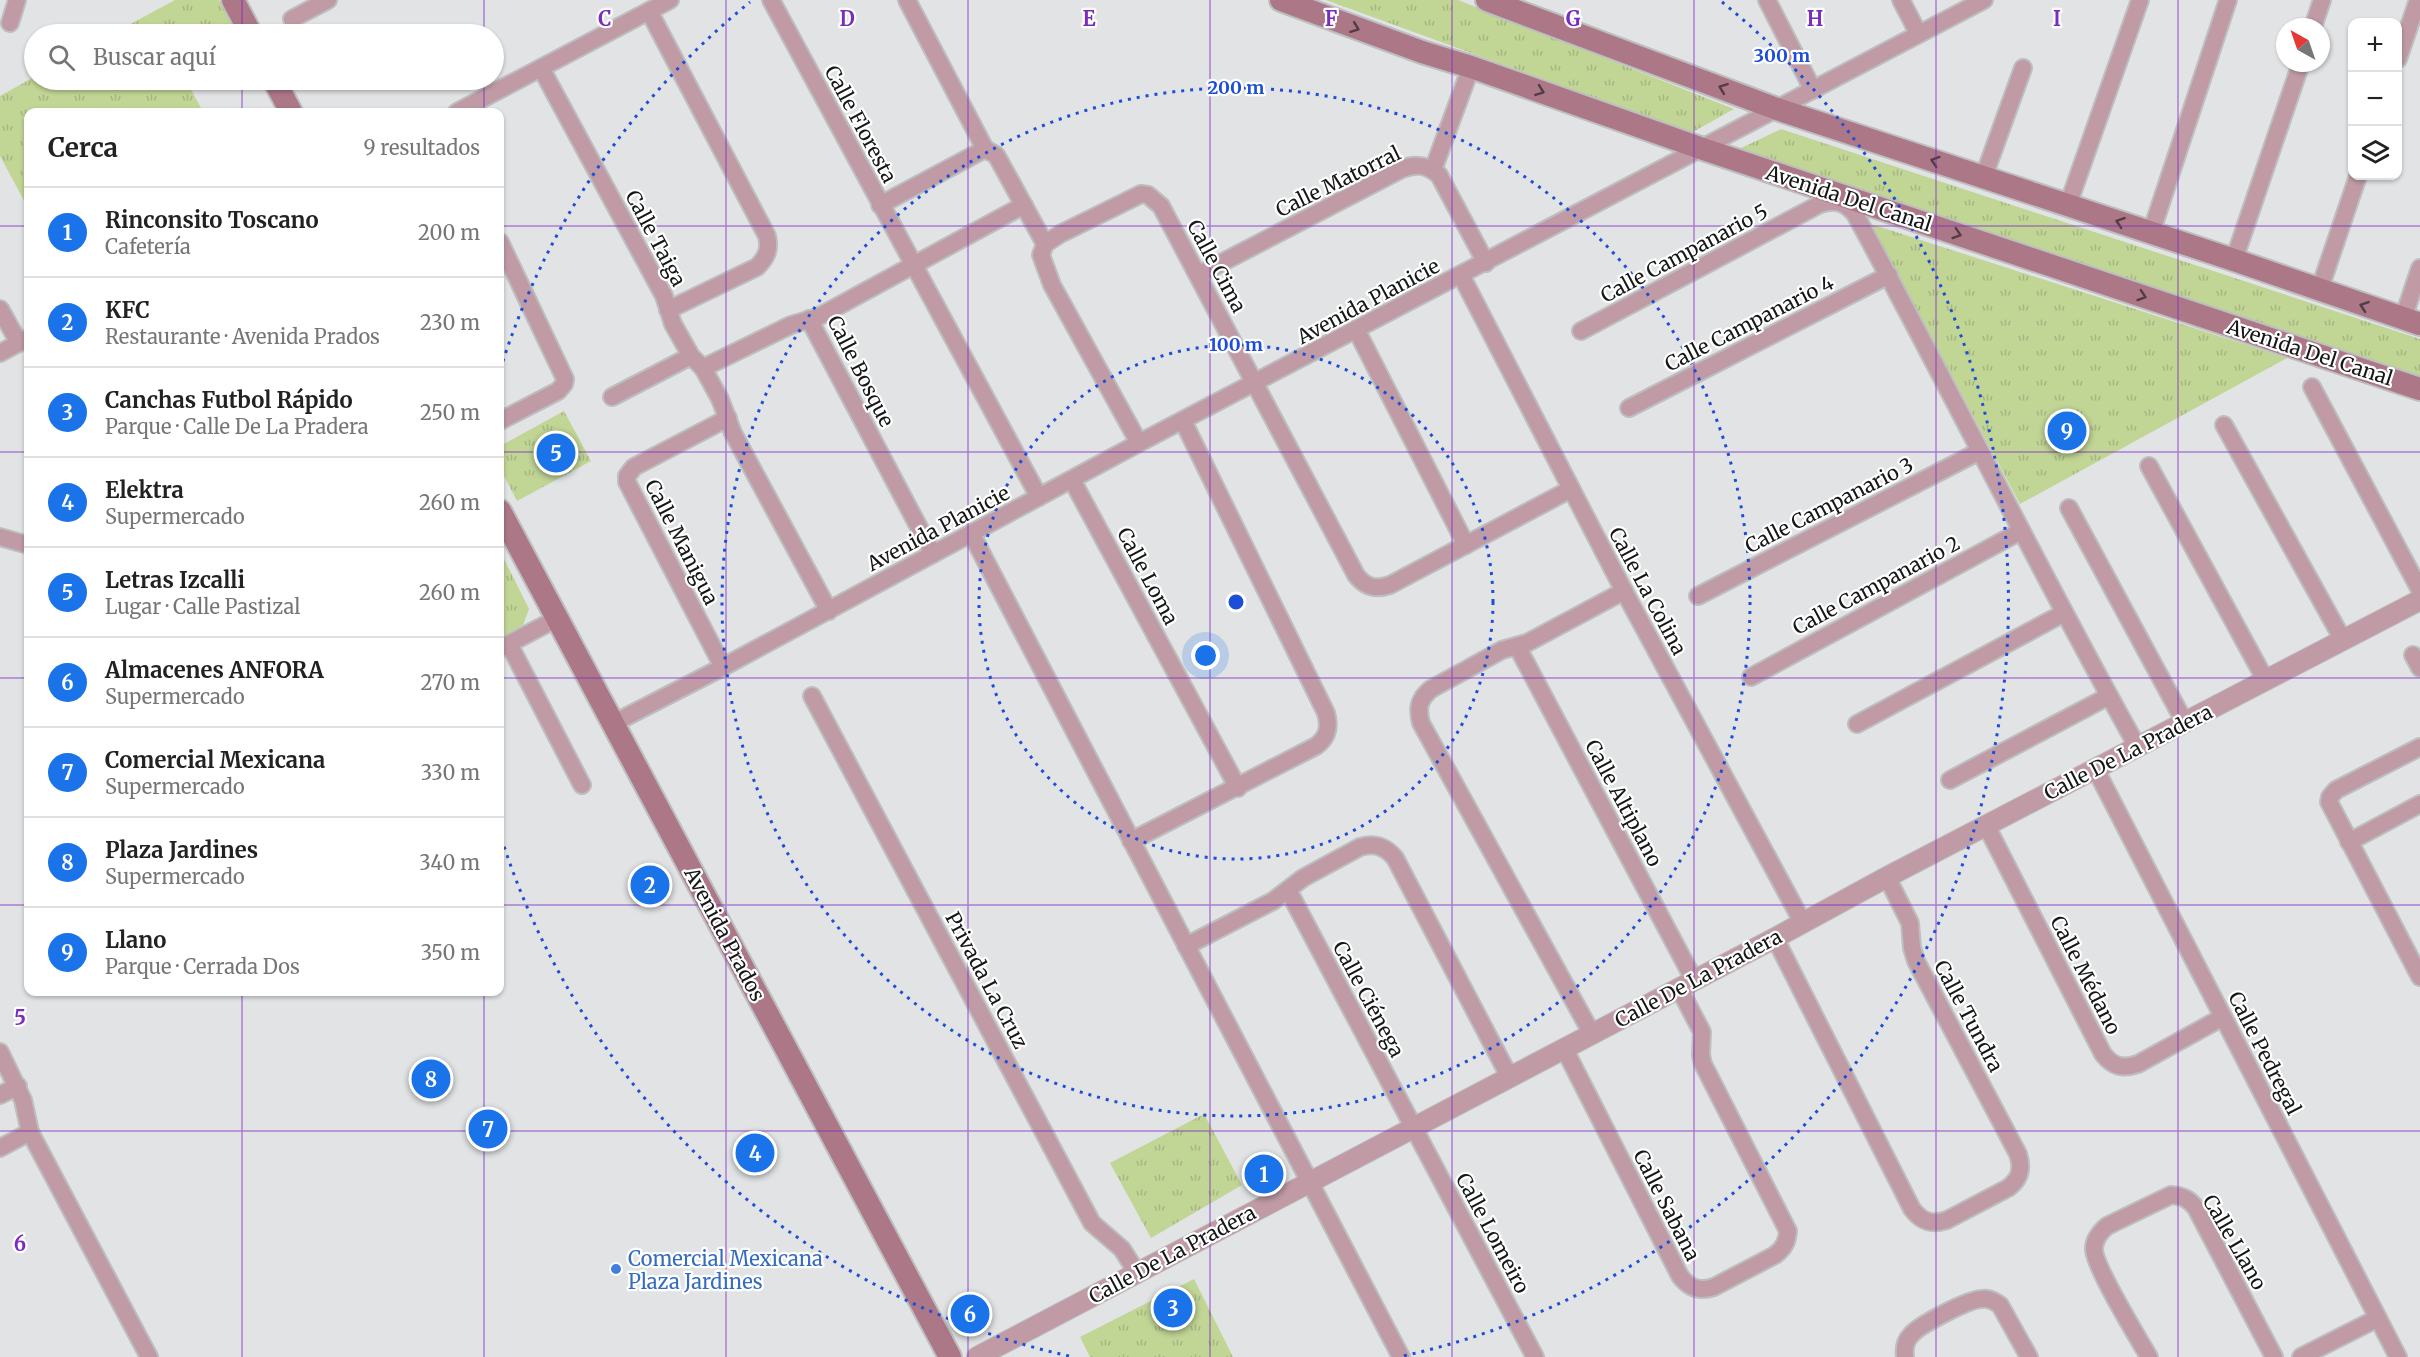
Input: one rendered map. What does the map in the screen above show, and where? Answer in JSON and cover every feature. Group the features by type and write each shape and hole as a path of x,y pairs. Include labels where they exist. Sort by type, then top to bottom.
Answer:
{"main road":[{"path":"233,0 246,24"},
{"name":"Avenida Del Canal","path":"1281,0 1422,52 1472,67 1702,149 2420,389"},
{"path":"1487,0 1523,6 1777,109 1984,176 2411,322"},
{"path":"279,90 289,108"},
{"name":"Avenida Prados","path":"504,519 950,1357"}],"street":[{"path":"10,23 17,0"},
{"path":"292,19 328,0"},
{"path":"504,87 670,0"},
{"name":"Calle Floresta","path":"771,0 880,205 986,149"},
{"path":"908,0 986,149 996,155 1045,244 1041,255 1052,285 1139,443"},
{"path":"1767,0 1814,90"},
{"path":"1901,0 1918,33"},
{"name":"Avenida Planicie","path":"614,723 829,611 1139,443 1357,331 1983,0"},
{"path":"2068,205 2140,0"},
{"path":"2151,233 2228,0"},
{"path":"2316,18 2322,0"},
{"path":"2402,45 2418,0"},
{"name":"Calle Taiga","path":"541,68 664,296 668,310 758,267 764,260 769,245 767,236 649,11"},
{"path":"1472,67 1433,170 1443,182 1486,263"},
{"path":"1984,176 2023,68"},
{"path":"2234,260 2298,72"},
{"path":"465,108 499,90"},
{"name":"Calle Matorral","path":"1198,275 1402,169 1417,165 1433,170"},
{"path":"2319,291 2357,180"},
{"name":"Calle Cima","path":"1045,244 1132,196 1148,195 1161,206 1362,582 1371,587 1381,588 1390,585 1466,545"},
{"name":"Calle Campanario 5","path":"1581,331 1820,204 1830,201 1849,206 1889,275"},
{"path":"880,205 1039,497"},
{"name":"Calle Bosque","path":"933,554 809,319 818,317 913,267 1024,205"},
{"path":"504,250 565,379 558,391 504,419"},
{"path":"2411,322 2420,268"},
{"name":"Calle La Colina","path":"1461,275 1624,591 1803,923"},
{"path":"1889,275 2064,614 2137,746"},
{"name":"Calle Campanario 4","path":"1629,408 1889,275"},
{"path":"0,309 24,340 0,353"},
{"path":"668,310 691,356 703,368 720,399 733,433 829,611"},
{"path":"703,368 791,325 809,319"},
{"path":"1357,331 1466,545 1571,489"},
{"path":"612,397 691,356"},
{"path":"2312,387 2420,590"},
{"name":"Calle Manigua","path":"723,667 627,482 627,476 634,467 728,418"},
{"path":"1131,842 1316,746 1328,732 1329,722 1326,713 1183,421"},
{"path":"2224,425 2343,640"},
{"name":"Calle Campanario 3","path":"1698,596 1980,451"},
{"path":"2149,466 2266,681"},
{"name":"Calle Loma","path":"1072,480 1238,788"},
{"path":"2069,508 2185,723"},
{"name":"Calle Campanario 2","path":"1751,677 2021,531"},
{"path":"971,533 1401,1357"},
{"path":"0,537 24,542"},
{"path":"1592,1034 1418,714 1419,704 1431,689 1502,650 1517,646 1624,591"},
{"name":"Calle De La Pradera","path":"977,1357 1986,825 2420,600"},
{"path":"1857,723 2064,614"},
{"path":"556,619 504,646 582,785"},
{"name":"Calle Altiplano","path":"1517,646 1686,984"},
{"name":"Privada La Cruz","path":"812,696 1092,1223 1122,1249 1137,1273"},
{"path":"1950,780 2109,696"},
{"path":"2420,747 2332,793 2330,797 2330,807 2420,977"},
{"name":"Calle Pedregal","path":"2095,768 2398,1357"},
{"path":"2349,842 2420,804"},
{"name":"Calle Médano","path":"1986,825 2109,1062 2128,1067 2138,1064 2223,1017"},
{"path":"1186,946 1273,901 1302,878 1360,847 1370,844 1380,845 1389,850 1395,858 1509,1076"},
{"name":"Calle Tundra","path":"1775,938 1918,1217 1927,1222 1937,1223 1947,1220 2008,1188 2020,1173 2021,1163 2018,1154 1916,961 1912,948 1910,923 1887,877"},
{"name":"Calle Ciénega","path":"1287,890 1414,1128"},
{"name":"Calle Sabana","path":"1564,1048 1680,1276 1694,1289 1704,1290 1714,1287 1775,1255 1787,1240 1788,1231 1704,1064 1701,1055 1702,1032 1686,984"},
{"path":"0,1052 18,1086 30,1132 149,1357"},
{"path":"0,1095 18,1086"},
{"name":"Calle Lomeiro","path":"1414,1128 1535,1357"},
{"path":"0,1148 30,1132"},
{"name":"Calle Llano","path":"2149,1357 2096,1260 2095,1241 2099,1232 2107,1226 2171,1195 2181,1196 2196,1208 2274,1357"},
{"path":"1905,1357 1906,1343 1918,1328 1971,1301 1981,1299 1991,1300 2000,1305 2030,1357"},
{"path":"2301,1357 2378,1318"}],"green space":[{"path":"175,0 219,0 232,24 131,24"},
{"path":"1326,0 1458,0 1734,109 1691,133"},
{"path":"24,83 24,90 191,90 201,108 24,108 24,201 0,156 0,96"},
{"path":"1781,129 2420,339 2420,378 1737,150"},
{"path":"1871,224 2287,358 2020,504"},
{"path":"564,411 591,461 517,501 504,476 504,444"},
{"path":"504,559 529,609 523,625 504,636"},
{"path":"1204,1114 1242,1185 1151,1238 1110,1163"},
{"path":"1194,1279 1233,1357 1090,1357 1080,1337"}],"place":[{"name":"Llano","path":"2067,431"},
{"name":"Letras Izcalli","path":"556,453"},
{"name":"KFC","path":"650,885"},
{"name":"Plaza Jardines","path":"431,1079"},
{"name":"Comercial Mexicana","path":"488,1129"},
{"name":"Elektra","path":"755,1153"},
{"name":"Rinconsito Toscano","path":"1264,1174"},
{"name":"Comercial Mexicana Plaza Jardines","path":"616,1269"},
{"name":"Canchas Futbol Rápido","path":"1173,1308"},
{"name":"Almacenes ANFORA","path":"970,1314"}]}
